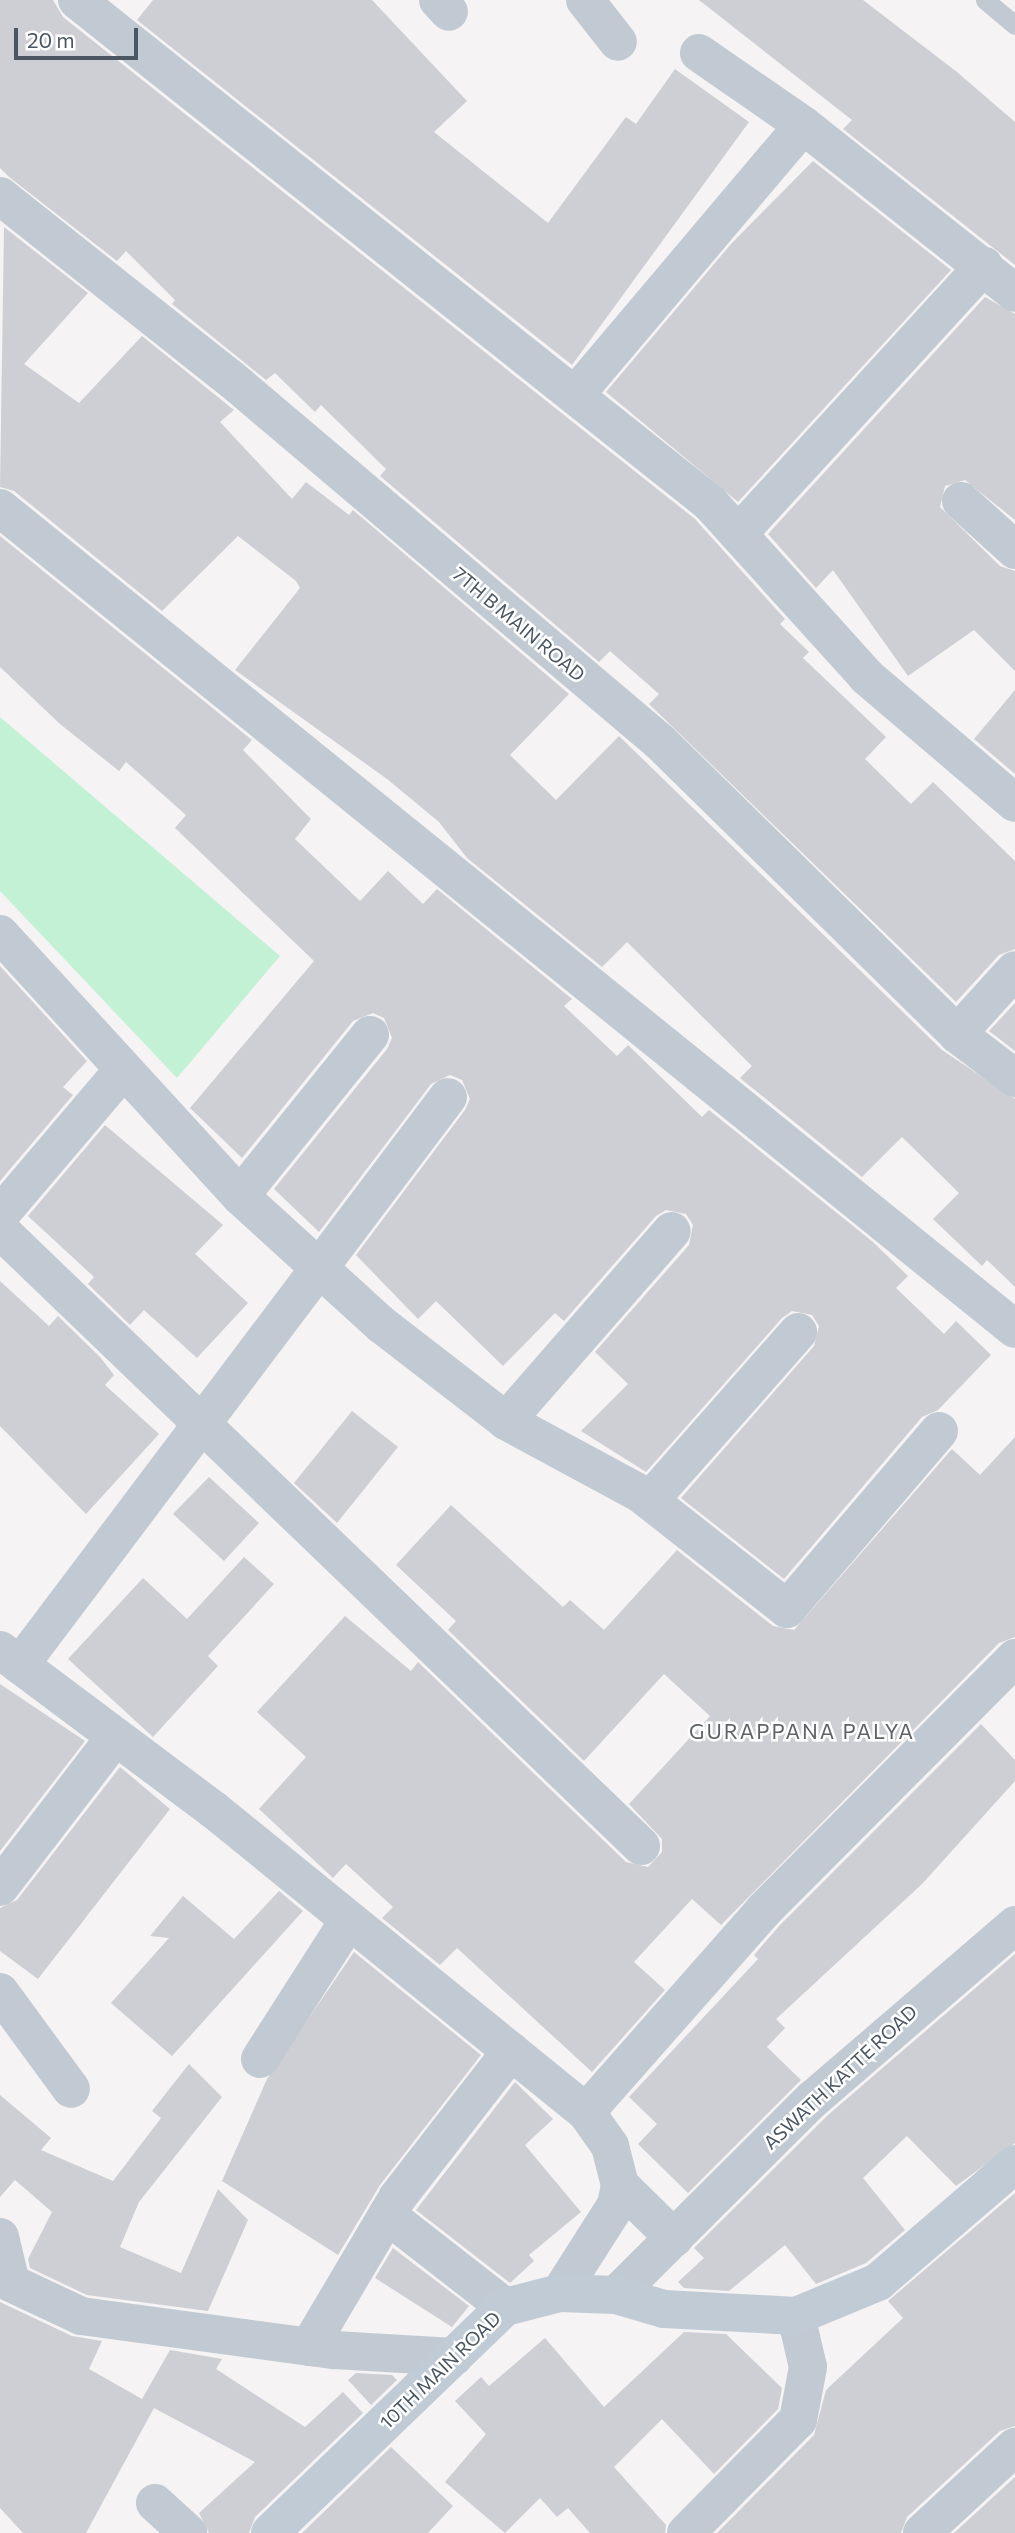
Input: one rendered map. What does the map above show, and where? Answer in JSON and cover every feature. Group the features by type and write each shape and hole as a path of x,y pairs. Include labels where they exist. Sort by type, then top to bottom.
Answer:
{"street":[{"path":"77,0 710,503 867,677 1015,803"},
{"path":"585,0 618,42"},
{"path":"699,53 803,125 1015,293"},
{"path":"576,394 803,125"},
{"name":"7TH B MAIN ROAD","path":"0,196 229,379 660,743 957,1034 1015,1078"},
{"path":"738,534 984,266"},
{"path":"961,501 1015,550"},
{"path":"0,508 1015,1329"},
{"path":"0,934 122,1071 240,1196 382,1325 506,1421 650,1500 787,1609 939,1431"},
{"path":"957,1034 1015,970"},
{"path":"240,1196 370,1035"},
{"path":"0,1215 122,1071"},
{"path":"449,1097 202,1430 10,1658 349,1920 586,2112 610,2146 620,2185 616,2205 559,2293"},
{"path":"0,1230 202,1430 641,1846"},
{"path":"506,1421 672,1231"},
{"path":"650,1500 798,1332"},
{"path":"586,2112 764,1910 1015,1658"},
{"path":"0,1886 115,1737"},
{"path":"260,2059 349,1920"},
{"name":"ASWATH KATTE ROAD","path":"616,2295 878,2038 1015,1925"},
{"path":"0,1992 71,2089"},
{"path":"309,2347 387,2215 511,2050"},
{"name":"10TH MAIN ROAD","path":"270,2533 505,2307 559,2293 616,2295 664,2309 796,2316 878,2282 1015,2164"},
{"path":"620,2185 674,2238"},
{"path":"387,2215 505,2307"},
{"path":"1,2244 12,2283 81,2316 309,2347 454,2357"},
{"path":"686,2533 798,2420 808,2367 796,2316"},
{"path":"922,2533 1015,2447"},
{"path":"155,2503 188,2533"}],"lane":[{"path":"985,0 1015,25"}],"green space":[{"path":"0,717 280,956 177,1078 0,891"}],"building":[{"path":"0,0 53,0 63,17 695,519 785,619 780,624 809,652 803,658 886,737 865,759 911,804 933,782 1015,861 1015,949 999,955 956,1002 649,704 659,694 610,651 599,662 380,476 386,469 321,405 315,412 275,373 266,380 172,304 175,300 126,251 117,261 9,177 0,168"},
{"path":"153,0 372,0 467,101 434,132 548,223 626,117 636,124 675,69 749,122 572,365 137,20"},
{"path":"699,0 863,0 957,72 1015,122 1015,265 843,129 852,120"},
{"path":"813,161 951,270 738,502 606,392 731,244"},
{"path":"4,227 88,293 24,364 79,403 142,336 234,410 220,422 292,499 306,482 349,515 353,510 569,694 510,755 556,800 619,736 942,1050 1015,1099 1015,1287 987,1260 982,1266 933,1219 959,1193 902,1137 862,1177 740,1078 752,1066 627,942 602,967 467,858 439,822 387,779 235,670 300,588 296,581 238,536 162,611 14,491 0,487"},
{"path":"985,297 1015,314 1015,520 965,480 945,486 940,507 1000,566 1015,571 1015,671 974,630 908,676 833,570 816,588 768,534"},
{"path":"0,536 252,740 243,750 311,819 295,839 360,901 388,871 423,904 437,889 572,999 564,1006 617,1056 628,1045 702,1117 709,1110 873,1242 908,1276 896,1288 944,1334 956,1321 991,1355 938,1410 922,1417 784,1579 681,1498 814,1346 819,1326 812,1315 792,1311 782,1318 646,1472 581,1431 628,1384 595,1352 689,1245 693,1225 686,1214 666,1210 656,1216 564,1321 555,1313 503,1366 436,1301 418,1319 356,1255 465,1110 470,1099 462,1080 450,1075 431,1084 319,1232 274,1189 387,1049 392,1038 384,1018 373,1013 353,1021 242,1158 190,1108 314,961 175,828 186,815 126,762 119,771 60,724 0,667"},
{"path":"1015,690 1015,774 974,739"},
{"path":"0,966 87,1061 63,1087 73,1095 0,1181"},
{"path":"1015,1003 1015,1051 989,1031"},
{"path":"105,1125 223,1225 195,1254 248,1303 197,1358 144,1310 130,1325 88,1284 94,1277 28,1216"},
{"path":"0,1281 49,1326 58,1316 100,1357 114,1375 105,1385 159,1434 86,1514 0,1426"},
{"path":"352,1411 398,1447 337,1523 294,1483"},
{"path":"1015,1437 1015,1637 999,1643 721,1925 692,1899 634,1962 665,1990 592,2072 457,1948 440,1965 382,1918 393,1907 346,1864 333,1878 259,1809 306,1757 257,1712 345,1616 411,1671 418,1662 626,1862 648,1867 662,1852 662,1839 629,1804 710,1716 664,1674 584,1761 448,1630 456,1621 396,1565 451,1505 563,1607 570,1600 604,1630 677,1550 773,1626 794,1630 952,1449 980,1475"},
{"path":"209,1477 259,1523 224,1561 173,1514"},
{"path":"244,1557 274,1584 208,1656 218,1666 153,1737 68,1659 143,1578 187,1619"},
{"path":"0,1684 85,1741 0,1851"},
{"path":"981,1724 1015,1760 1015,1781 922,1884 776,2019 785,2028 767,2047 801,2080 688,2193 638,2144 657,2124 629,2097 758,1959 754,1955 780,1925"},
{"path":"120,1767 170,1809 38,1979 0,1951 0,1908 17,1900"},
{"path":"279,1891 303,1911 172,2056 111,2003 169,1938 150,1936 183,1896 234,1939"},
{"path":"354,1952 481,2055 380,2185 338,2255 222,2181 267,2079"},
{"path":"1015,1954 1015,2143 956,2186 907,2136 863,2178 905,2230 866,2263 816,2284 785,2245 729,2291 684,2288 678,2282 704,2258 694,2248 828,2115"},
{"path":"189,2064 222,2097 139,2202 120,2247 181,2273 218,2189 248,2220 208,2311 87,2295 30,2268 28,2259 52,2212 15,2180 0,2197 0,2095 51,2138 41,2150 113,2181 161,2118 152,2111"},
{"path":"515,2082 553,2119 525,2145 581,2212 529,2255 534,2261 510,2283 416,2210"},
{"path":"1015,2193 1015,2426 1000,2431 907,2517 901,2533 717,2533 814,2435 826,2390 903,2318 888,2301"},
{"path":"393,2248 469,2306 452,2327 375,2278"},
{"path":"0,2302 72,2336 102,2341 89,2369 142,2399 170,2350 222,2359 216,2369 305,2427 343,2392 363,2413 255,2517 249,2533 209,2533 199,2513 255,2462 154,2408 86,2533 23,2533 0,2508"},
{"path":"684,2332 726,2334 782,2388 778,2409 714,2474 662,2419 614,2467 666,2525 665,2533 590,2533 568,2508 557,2517 540,2498 505,2533 445,2482 486,2434 455,2401 481,2377 489,2386 545,2338 604,2407"},
{"path":"356,2373 392,2375 397,2380 371,2405 348,2380"},
{"path":"391,2447 453,2506 428,2533 302,2533"},
{"path":"1015,2477 1015,2533 954,2533"}],"district":[{"name":"GURAPPANA PALYA","path":"802,1731"}]}
